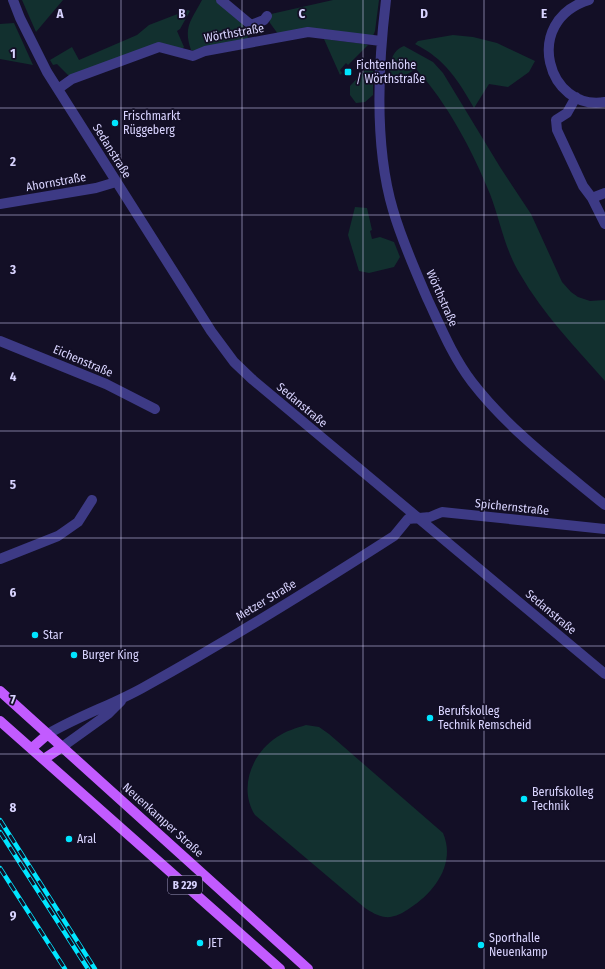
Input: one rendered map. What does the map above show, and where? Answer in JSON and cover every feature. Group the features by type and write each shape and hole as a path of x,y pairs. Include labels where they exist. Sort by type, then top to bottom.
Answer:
{"main road":[{"name":"Neuenkamper Straße","path":"0,691 308,969"},
{"name":"B 229","path":"0,721 280,969"},
{"path":"32,748 48,734"},
{"path":"44,759 62,747"}],"street":[{"name":"Sedanstraße","path":"13,0 29,37 58,89 211,331 234,362 253,380 605,674"},
{"path":"221,0 251,25 264,20 267,16"},
{"name":"Wörthstraße","path":"386,0 381,41 380,110 382,141 392,209 412,263 450,347 472,382 498,411 530,442 605,505"},
{"path":"589,0 572,7 560,18 552,33 548,53 553,72 559,82 576,97 595,103 605,102"},
{"name":"Wörthstraße","path":"58,89 72,79 159,47 193,56 205,51 308,32 381,41"},
{"path":"576,97 567,113 555,123 574,166 605,224"},
{"name":"Ahornstraße","path":"0,204 96,188 116,182"},
{"path":"592,198 605,193"},
{"name":"Eichenstraße","path":"0,341 106,384 155,409"},
{"path":"0,559 58,536 78,522 92,500"},
{"name":"Spichernstraße","path":"418,517 430,517 442,512 605,529"},
{"name":"Metzer Straße","path":"48,734 103,706 122,699 174,671 346,567 394,536 408,519 418,517"},
{"name":"Metzer Straße","path":"62,747 108,714 122,699"}],"green space":[{"path":"22,0 63,0 36,32"},
{"path":"202,0 216,0 241,20 249,40 197,52 191,50 188,35 189,24"},
{"path":"333,0 379,0 373,36 278,34 270,23 268,17 271,14"},
{"path":"188,10 190,11 180,29 177,31 184,47 182,49 158,43 70,77 57,64 53,65 50,60 72,47 79,60 137,35 149,25"},
{"path":"14,23 33,65 0,59 0,24"},
{"path":"453,35 473,37 497,43 535,61 529,72 508,87 489,84 474,108 456,79 443,63 435,56 415,44 418,41"},
{"path":"324,39 368,45 348,65 346,63 340,70 342,73 340,75"},
{"path":"404,46 433,62 443,73 500,167 531,214 562,282 578,297 590,301 605,300 605,381 549,316 520,274 510,255 494,204 475,161 449,112 439,97 416,69 389,85 392,57"},
{"path":"368,67 373,71 373,95 365,102 356,103 350,95 350,86"},
{"path":"355,207 367,208 372,230 370,231 372,239 380,237 394,242 400,257 394,267 369,273 359,271 348,235"},
{"path":"306,725 319,727 329,734 443,833 447,855 441,876 428,894 407,910 392,917 385,917 375,914 365,908 255,815 250,805 248,783 250,772 255,762 268,744 277,737 287,731"}],"railway":[{"path":"0,820 95,969"},
{"path":"0,832 88,969"},
{"path":"0,868 65,969"}],"place":[{"name":"Fichtenhöhe / Wörthstraße","path":"348,72"},
{"name":"Frischmarkt Rüggeberg","path":"115,123"},
{"name":"Star","path":"35,635"},
{"name":"Burger King","path":"74,655"},
{"name":"Berufskolleg Technik Remscheid","path":"430,718"},
{"name":"Berufskolleg Technik","path":"524,799"},
{"name":"Aral","path":"69,839"},
{"name":"JET","path":"200,943"},
{"name":"Sporthalle Neuenkamp","path":"481,945"}]}
